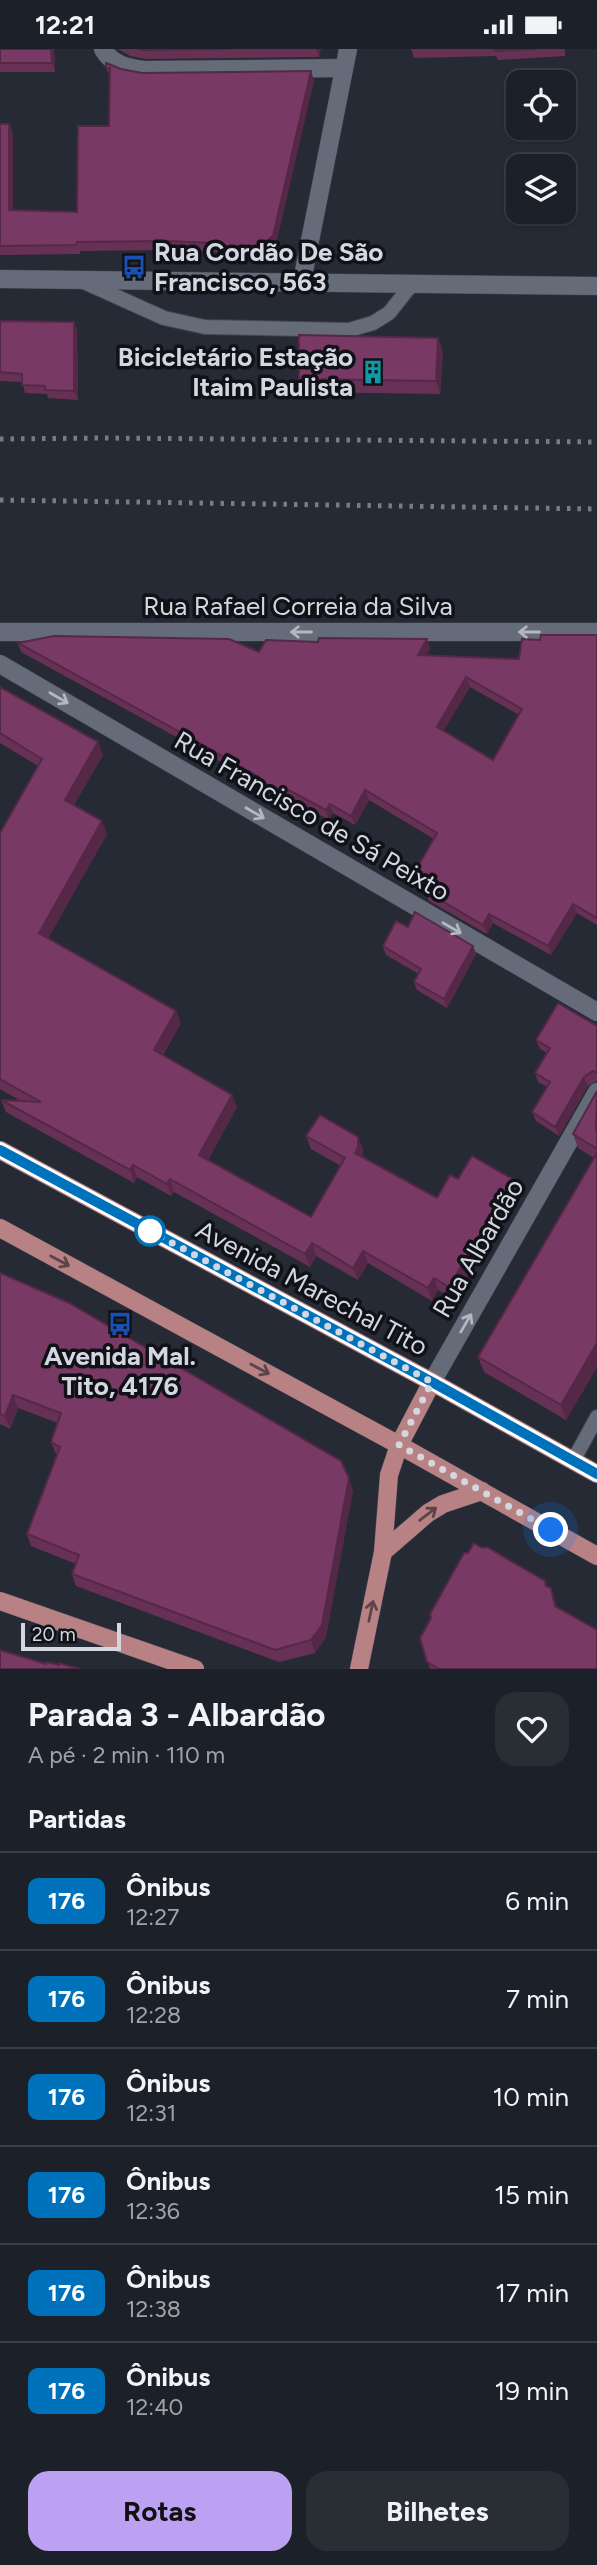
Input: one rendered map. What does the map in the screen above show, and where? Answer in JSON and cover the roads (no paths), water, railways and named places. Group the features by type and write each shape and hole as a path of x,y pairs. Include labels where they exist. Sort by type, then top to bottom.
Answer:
{"main road":[{"name":"Avenida Marechal Tito","path":"0,1150 432,1382 597,1474"},
{"path":"0,1228 597,1556"},
{"name":"Rua Albardão","path":"359,1669 383,1552 389,1475 399,1445 432,1382"},
{"path":"383,1552 428,1513 443,1504 482,1491"},
{"path":"0,1601 195,1669"}],"street":[{"path":"103,49 108,58 126,67 145,70 343,68"},
{"path":"302,281 348,49"},
{"path":"0,279 597,286"},
{"name":"Rua Rafael Correia da Silva","path":"0,632 597,632"},
{"name":"Rua Francisco de Sá Peixto","path":"0,664 597,1012"},
{"name":"Rua Albardão","path":"432,1382 597,1092"}],"lane":[{"path":"78,279 164,319 205,327 349,330 373,323 389,313 413,283"},
{"path":"573,1461 597,1417"}],"railway":[{"path":"0,439 597,442"},
{"path":"0,500 597,509"}],"place":[{"name":"Rua Cordão De São Francisco, 563","path":"134,267"},
{"name":"Bicicletário Estação Itaim Paulista","path":"373,372"},
{"name":"Avenida Mal. Tito, 4176","path":"120,1324"}]}
